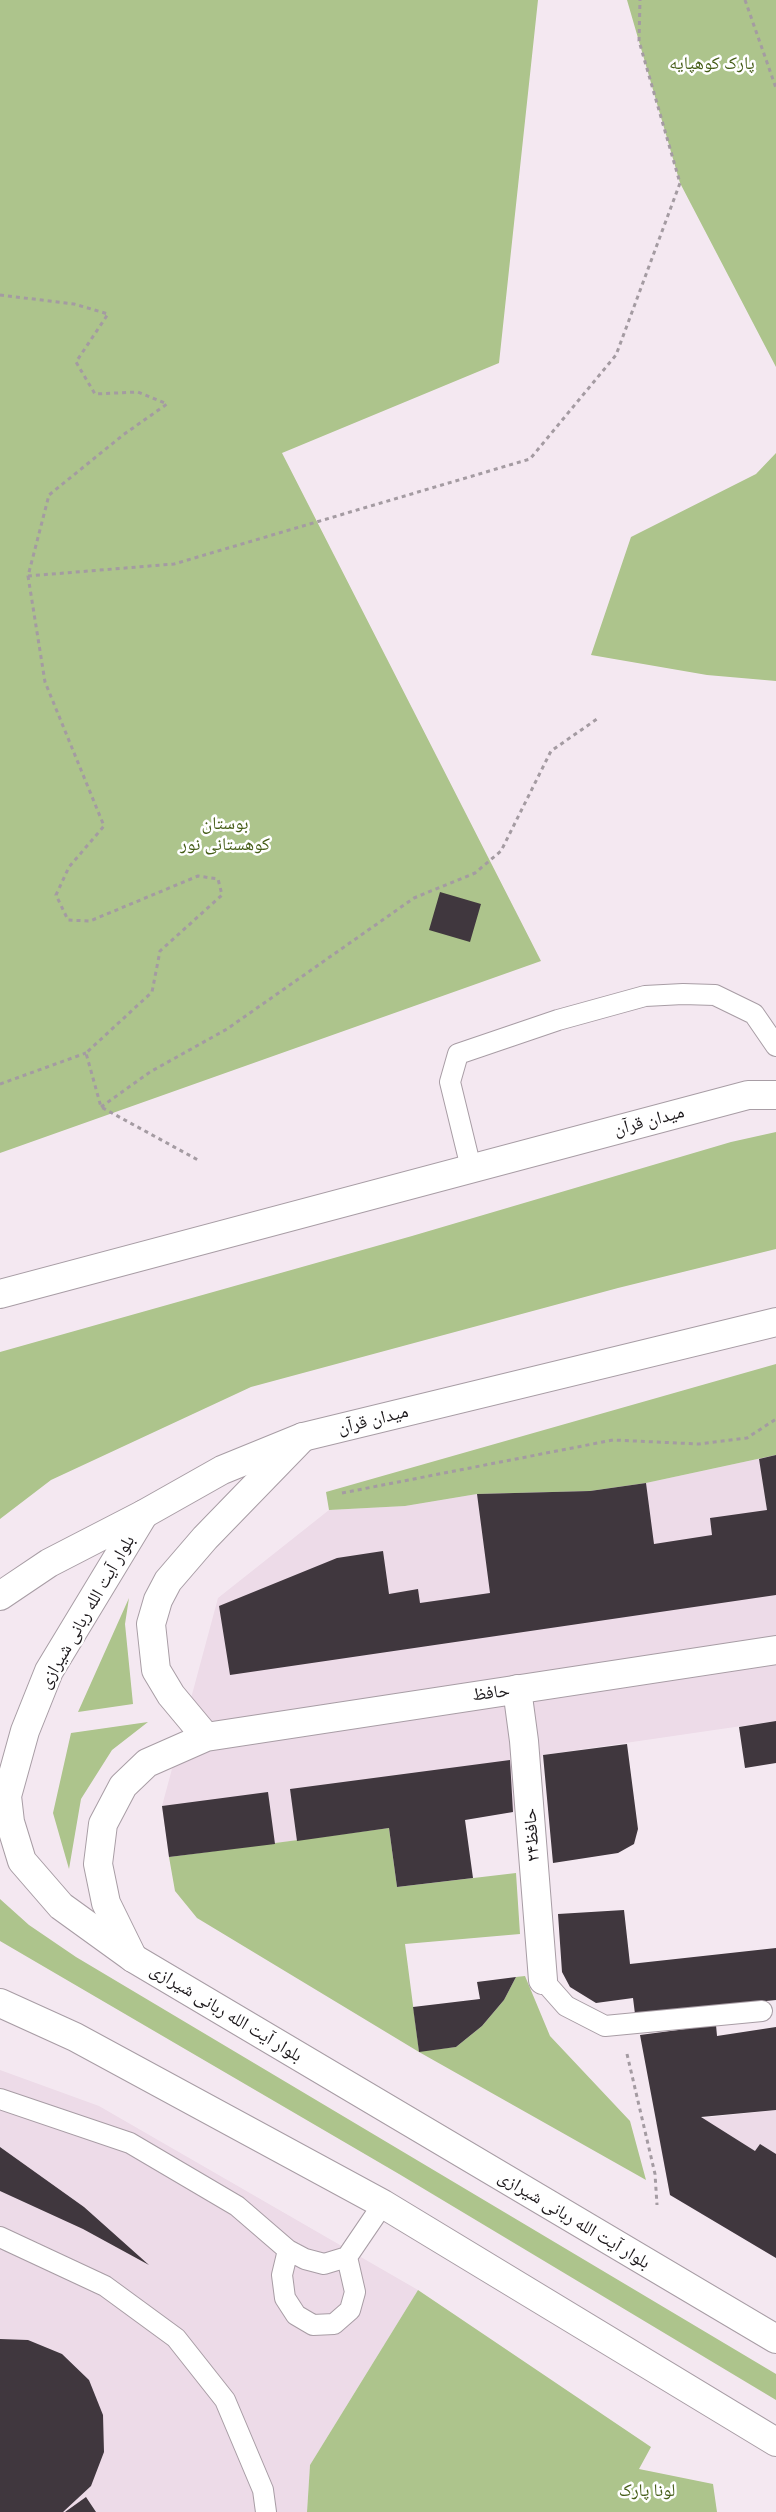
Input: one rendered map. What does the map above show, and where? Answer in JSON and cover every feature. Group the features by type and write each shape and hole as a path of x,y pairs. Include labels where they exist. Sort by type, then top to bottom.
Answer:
{"main road":[{"path":"748,1095 776,1082"},
{"name":"میدان قرآن","path":"0,1294 748,1095"},
{"path":"748,1095 776,1095"},
{"name":"میدان قرآن","path":"0,1596 49,1563 144,1514 222,1470 303,1437 776,1322"},
{"path":"206,1737 171,1694 156,1670 150,1624 158,1600 168,1581 204,1538 303,1437"},
{"name":"بلوار آیت الله ربانی شیرازی","path":"144,1514 49,1671 25,1731 7,1796 10,1822 22,1861 61,1906 133,1958 776,2339"},
{"name":"حافظ","path":"133,1958 106,1903 98,1864 103,1824 123,1786 147,1763 206,1737 776,1650"},
{"name":"حافظ۲۴","path":"517,1689 524,1741 543,1980"},
{"path":"0,1845 22,1861"},
{"path":"0,2003 75,2038 383,2204 776,2442"}],"lane":[{"path":"471,1168 450,1082 458,1054 558,1020 635,999 683,994 715,995 754,1014 776,1046"},
{"path":"543,1980 566,2006 605,2026 762,2011"},
{"path":"0,2099 130,2143 236,2206 288,2250 305,2260 324,2264 347,2257 383,2204"},
{"path":"0,2237 105,2286 176,2338 225,2400 263,2490 266,2512"},
{"path":"288,2250 282,2275 285,2298 296,2314 313,2325 334,2324 350,2310 355,2292 347,2257"}],"path":[{"path":"28,576 174,564 530,459 616,355 680,183 639,41 640,0"},
{"path":"745,0 776,88"},
{"path":"0,296 74,304 108,314 76,362 94,394 138,392 167,404 123,435 49,495 28,576 45,682 104,826 69,867 56,895 68,920 90,921 198,876 218,879 222,895 160,951 152,992 86,1053 0,1084"},
{"path":"101,1106 150,1072 227,1029 414,898 475,873 501,851 551,751 597,719"},
{"path":"86,1053 101,1106 198,1160"},
{"path":"342,1493 613,1440 698,1444 747,1438 776,1419"},
{"path":"620,2025 655,2174 657,2205"}],"shaded area":[{"path":"776,1455 776,1721 543,1755 513,1812 169,1857 162,1806 218,1598 329,1510 405,1506 477,1494 590,1491 646,1483"},
{"path":"0,2070 99,2106 418,2290 310,2465 307,2512 0,2512"},
{"path":"776,2110 776,2258 670,2195 656,2123"}],"green space":[{"name":"بوستان کوهستانی نور","path":"0,0 538,0 499,363 282,453 541,961 0,1153"},
{"name":"پارک کوهپایه","path":"627,0 776,0 776,367 680,183"},
{"path":"776,453 776,681 707,675 591,655 631,537 756,474"},
{"path":"776,1132 776,1249 618,1288 251,1387 51,1480 0,1519 0,1352 412,1236 731,1142"},
{"path":"776,1364 776,1455 646,1483 590,1491 477,1494 405,1506 329,1510 326,1492"},
{"path":"129,1598 125,1624 133,1704 78,1712"},
{"path":"148,1722 112,1750 81,1799 69,1869 53,1813 71,1733"},
{"path":"389,1828 397,1887 516,1873 520,1934 405,1944 419,2051 456,2047 482,2026 504,2000 516,1977 525,1976 550,2036 630,2121 646,2180 419,2052 197,1918 175,1891 169,1857"},
{"path":"0,1899 29,1925 76,1957 776,2374 776,2400 399,2174 0,1941"},
{"name":"لونا پارک","path":"418,2290 651,2447 639,2469 713,2484 717,2512 307,2512 310,2465"}],"building":[{"path":"440,892 481,904 470,942 429,930"},
{"path":"776,1455 776,1595 230,1675 219,1606 337,1558 383,1551 389,1594 418,1589 420,1603 490,1593 477,1494 590,1491 646,1483 654,1544 712,1535 710,1518 767,1510 759,1459"},
{"path":"776,1721 776,1763 745,1768 739,1727"},
{"path":"627,1744 638,1829 634,1844 618,1853 553,1863 543,1755"},
{"path":"510,1760 513,1812 465,1820 473,1878 397,1887 389,1828 297,1841 290,1789"},
{"path":"268,1792 275,1844 169,1857 162,1806"},
{"path":"624,1910 630,1964 776,1948 776,2000 635,2014 633,1998 596,2003 570,1987 562,1972 558,1914"},
{"path":"516,1977 504,2000 482,2026 456,2047 419,2052 413,2007 480,1999 477,1982"},
{"path":"716,2025 717,2036 776,2027 776,2110 701,2117 755,2151 760,2144 776,2154 776,2258 670,2195 640,2035"},
{"path":"0,2147 84,2207 149,2265 83,2229 0,2191"},
{"path":"0,2339 28,2340 62,2354 89,2380 103,2415 104,2452 91,2486 63,2512 0,2512"},
{"path":"86,2497 96,2512 65,2512"}]}
